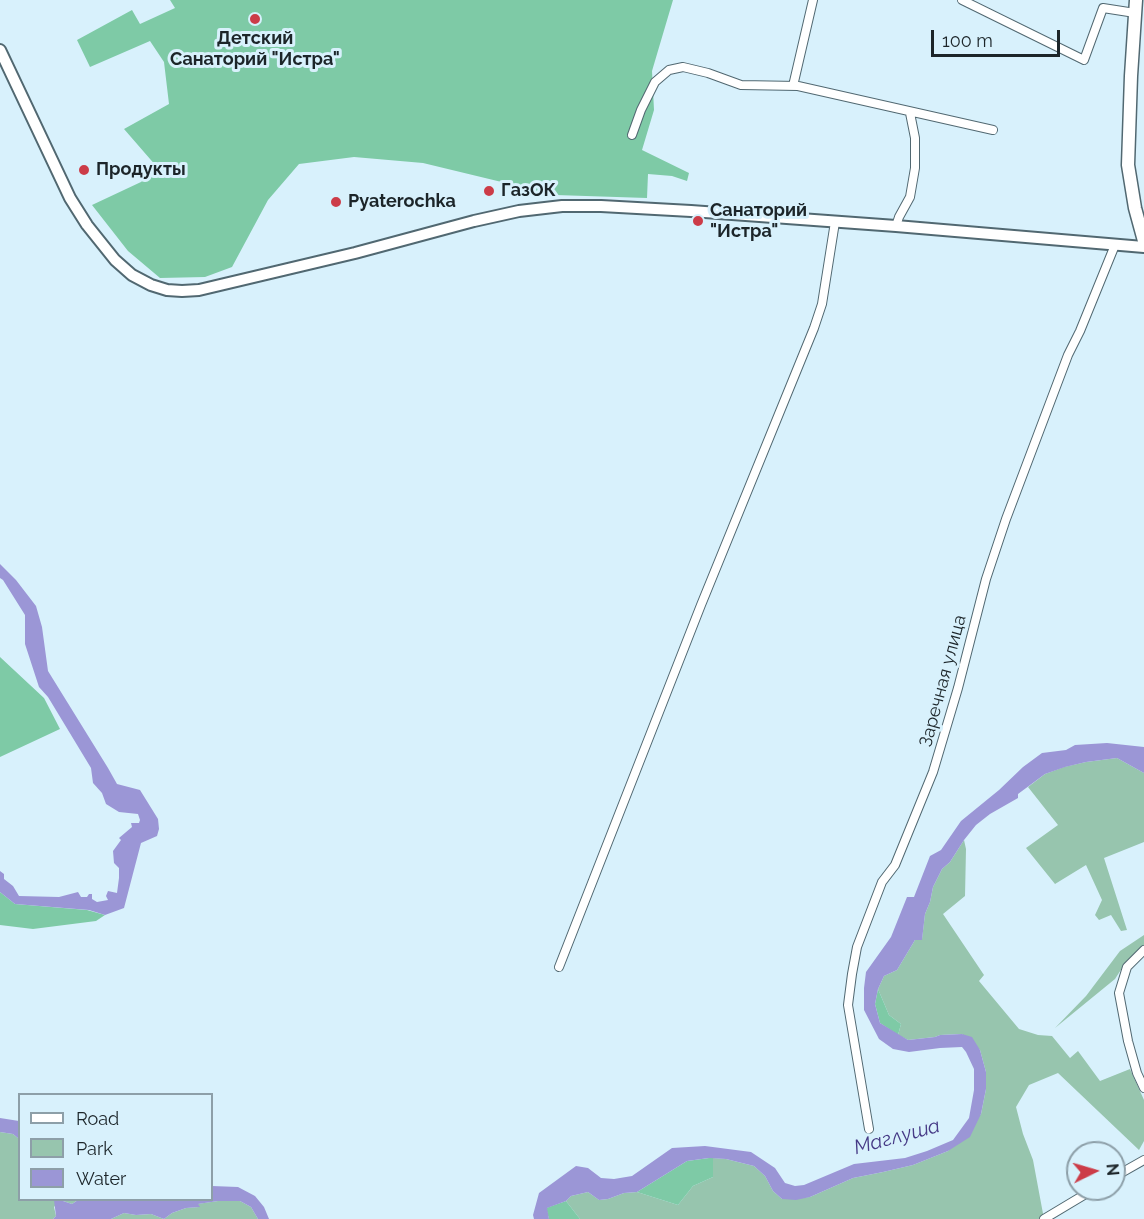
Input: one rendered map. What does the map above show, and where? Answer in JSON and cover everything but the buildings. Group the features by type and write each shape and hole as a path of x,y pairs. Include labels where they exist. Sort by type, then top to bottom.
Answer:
{"main road":[{"path":"1136,0 1128,165 1135,208 1144,242"},
{"path":"0,50 69,198 87,225 115,260 132,274 151,285 167,290 182,291 218,285 355,253 474,221 545,207 601,206 691,211 1144,247"}],"street":[{"path":"793,86 813,0"},
{"path":"963,0 1084,60 1103,8 1135,13"},
{"path":"632,135 655,82 669,70 683,67 741,85 793,86 993,130"},
{"path":"896,226 910,197 915,168 915,138 910,113"},
{"path":"559,967 697,616 814,328 822,304 835,222"},
{"name":"Заречная улица","path":"869,1129 848,1005 857,947 882,882 895,865 933,772 1002,529 1068,356 1115,245"},
{"path":"1144,950 1127,967 1119,993 1128,1041 1144,1088"},
{"path":"1126,1170 1144,1160"},
{"path":"1044,1219 1074,1201"}],"green space":[{"path":"170,0 673,0 652,71 654,110 642,150 689,173 687,181 672,176 648,174 647,198 525,194 514,185 423,163 354,157 299,164 268,200 232,267 205,277 160,278 128,251 92,205 141,182 157,167 124,129 169,104 164,62 150,41 90,67 77,40 132,10 140,24 175,8"},
{"path":"0,657 44,698 60,729 0,757"},
{"path":"1117,758 1144,773 1144,842 1104,858 1127,930 1121,931 1111,915 1099,920 1095,915 1102,900 1086,865 1055,884 1026,848 1058,825 1028,787 1045,774 1064,767"},
{"path":"964,840 966,849 965,896 943,914 984,975 979,981 1019,1029 1038,1035 1052,1036 1070,1058 1078,1051 1100,1081 1130,1069 1144,1100 1144,1141 1139,1150 1058,1073 1029,1085 1016,1107 1033,1160 1044,1219 580,1219 566,1201 571,1196 588,1192 599,1200 637,1192 678,1205 693,1186 713,1177 713,1158 754,1166 765,1176 773,1191 782,1199 810,1197 853,1178 913,1165 948,1151 981,1114 986,1089 986,1072 980,1050 962,1034 908,1040 898,1035 901,1024 889,1015 878,989 884,976 897,970 915,940 922,939 925,914 933,887 942,869 950,862"},
{"path":"0,892 15,904 87,910 105,915 96,921 33,929 0,925"},
{"path":"1144,935 1144,945 1124,965 1115,979 1055,1028 1086,996 1120,951"},
{"path":"878,989 889,1015 901,1024 898,1035 880,1023 875,1004"},
{"path":"0,1132 13,1134 18,1138 18,1201 59,1201 54,1207 56,1216 53,1219 0,1219"},
{"path":"713,1158 713,1177 693,1186 678,1205 637,1192 687,1161"},
{"path":"240,1201 251,1207 258,1219 164,1219 186,1208 199,1207 197,1204"},
{"path":"566,1201 580,1219 549,1219 546,1208"},
{"path":"124,1213 151,1214 164,1219 111,1219"}],"water":[{"path":"0,564 36,606 42,627 48,671 117,784 140,790 158,819 157,836 141,843 124,908 105,915 89,910 15,904 0,892 0,871 19,896 59,897 78,892 81,897 92,894 92,899 97,902 108,900 106,896 108,891 117,893 119,878 119,868 114,863 113,851 121,840 119,838 132,827 131,823 139,823 140,820 138,814 119,812 106,804 102,793 93,783 91,768 48,697 39,687 25,644 25,615 0,578"},
{"path":"1107,743 1144,747 1144,773 1117,758 1065,767 1045,774 1018,794 1018,798 976,825 950,862 942,869 933,887 925,914 922,940 915,940 897,970 884,976 878,989 875,1004 880,1023 908,1040 940,1035 962,1034 972,1037 980,1050 986,1072 986,1089 981,1114 970,1137 948,1151 913,1165 853,1178 810,1197 796,1200 782,1199 773,1191 765,1176 754,1166 726,1159 709,1158 687,1161 637,1192 599,1200 588,1192 571,1196 566,1201 547,1208 549,1219 534,1219 539,1193 576,1166 588,1168 601,1178 614,1179 632,1176 672,1148 705,1146 751,1152 775,1168 785,1183 795,1186 804,1185 854,1164 905,1158 953,1140 969,1118 974,1090 974,1069 966,1052 962,1047 909,1052 893,1049 879,1039 864,1010 866,972 891,937 907,897 914,897 930,856 941,850 961,821 1042,753 1066,750 1075,745"},
{"path":"0,1118 18,1121 18,1138 13,1134 0,1132"},
{"path":"213,1186 238,1187 255,1196 264,1207 269,1219 258,1219 251,1207 240,1201 218,1201 198,1204 200,1207 186,1208 164,1219 151,1214 124,1213 111,1219 53,1219 56,1216 54,1201 72,1204 76,1201 213,1201"}],"place":[{"name":"Детский Санаторий \"Истра\"","path":"255,19"},
{"name":"Продукты","path":"84,170"},
{"name":"ГазОК","path":"489,191"},
{"name":"Pyaterochka","path":"336,202"},
{"name":"Санаторий \"Истра\"","path":"698,221"}],"water label":[{"name":"Маглуша","path":"897,1137"}]}
